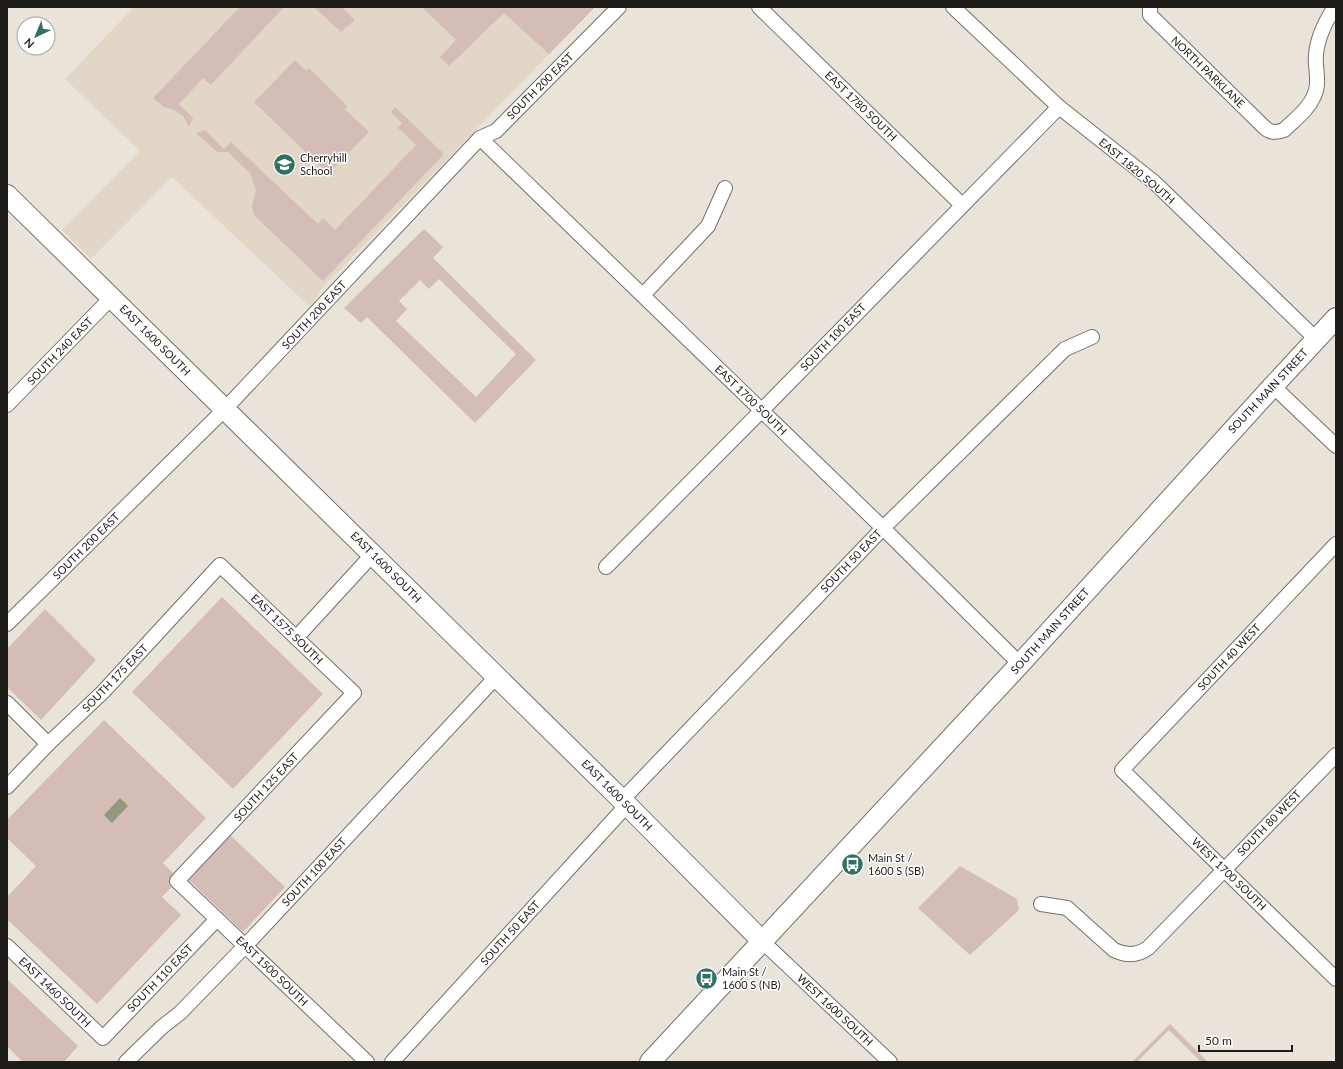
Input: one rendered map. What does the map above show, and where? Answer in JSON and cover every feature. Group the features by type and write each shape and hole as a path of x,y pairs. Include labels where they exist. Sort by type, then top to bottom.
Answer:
{"street":[{"name":"SOUTH 200 EAST","path":"7,624 226,409 480,138 496,130 619,7"},
{"name":"EAST 1780 SOUTH","path":"760,7 962,205"},
{"name":"EAST 1820 SOUTH","path":"953,7 1059,107 1154,182 1316,339"},
{"name":"NORTH PARKLANE","path":"1150,7 1150,15 1268,131 1273,132 1284,130 1309,105 1314,97 1318,79 1316,65 1318,45 1322,30 1335,7"},
{"name":"SOUTH 100 EAST","path":"606,567 1059,107"},
{"name":"EAST 1700 SOUTH","path":"480,138 762,410 1020,664"},
{"path":"643,295 708,226 725,188"},
{"name":"EAST 1600 SOUTH","path":"7,195 625,802 763,942"},
{"name":"SOUTH 240 EAST","path":"7,405 112,298"},
{"name":"SOUTH MAIN STREET","path":"650,1062 1020,664 1336,318"},
{"name":"SOUTH 50 EAST","path":"392,1062 625,802 883,528 1065,350 1092,337"},
{"path":"1273,386 1336,446"},
{"name":"SOUTH 40 WEST","path":"1122,770 1336,544"},
{"path":"296,638 373,554"},
{"name":"EAST 1575 SOUTH","path":"220,565 354,693"},
{"name":"SOUTH 175 EAST","path":"7,787 48,744 103,692 220,565"},
{"name":"SOUTH 100 EAST","path":"126,1062 162,1027 180,1013 246,945 497,676"},
{"name":"SOUTH 125 EAST","path":"177,881 354,693"},
{"path":"7,703 48,744"},
{"name":"SOUTH 80 WEST","path":"1041,904 1067,908 1114,950 1131,955 1137,954 1148,948 1336,755"},
{"name":"WEST 1700 SOUTH","path":"1122,770 1336,979"},
{"name":"EAST 1500 SOUTH","path":"177,881 246,945 366,1062"},
{"name":"SOUTH 110 EAST","path":"103,1038 217,919"},
{"name":"WEST 1600 SOUTH","path":"763,942 890,1062"},
{"name":"EAST 1460 SOUTH","path":"7,946 103,1038"}],"shaded area":[{"name":"Cherryhill School","path":"134,7 595,7 322,288 310,307 172,177 91,259 62,230 140,151 65,79"},
{"path":"240,7 284,7 211,85 203,78 179,104 193,118 189,127 183,116 174,110 164,107 153,98"},
{"path":"314,7 342,7 355,20 341,32"},
{"path":"422,7 595,7 549,54 504,13 449,66 440,57 456,40"},
{"path":"295,60 306,71 309,68 347,106 345,109 369,132 328,174 254,102"},
{"path":"395,107 444,154 323,281 254,215 252,206 256,190 250,173 228,152 217,152 196,133 205,130 224,149 231,142 318,224 323,218 335,230 416,145 398,128 402,123 391,112"},
{"path":"424,229 443,247 433,258 536,360 475,423 367,317 361,323 344,308","holes":["439,279 516,354 476,397 396,321 407,309 399,301 420,280 429,289"]},
{"path":"222,597 323,694 233,789 132,692"},
{"path":"45,609 96,660 41,720 7,687 7,649"},
{"path":"104,720 206,818 163,863 174,874 173,885 162,897 181,915 97,1004 9,921 7,923 7,897 36,866 7,838 7,820"},
{"path":"120,798 128,806 112,823 104,815"},
{"path":"230,835 285,887 243,932 189,880"},
{"path":"960,866 1017,899 1019,910 970,955 918,908"},
{"path":"7,979 78,1046 64,1062 23,1062 7,1046"},
{"path":"1170,1024 1208,1062 1201,1062 1169,1030 1137,1062 1132,1062"}],"place":[{"name":"Cherryhill School","path":"285,164"},
{"name":"Main St / 1600 S (SB)","path":"852,864"},
{"name":"Main St / 1600 S (NB)","path":"707,978"}]}
